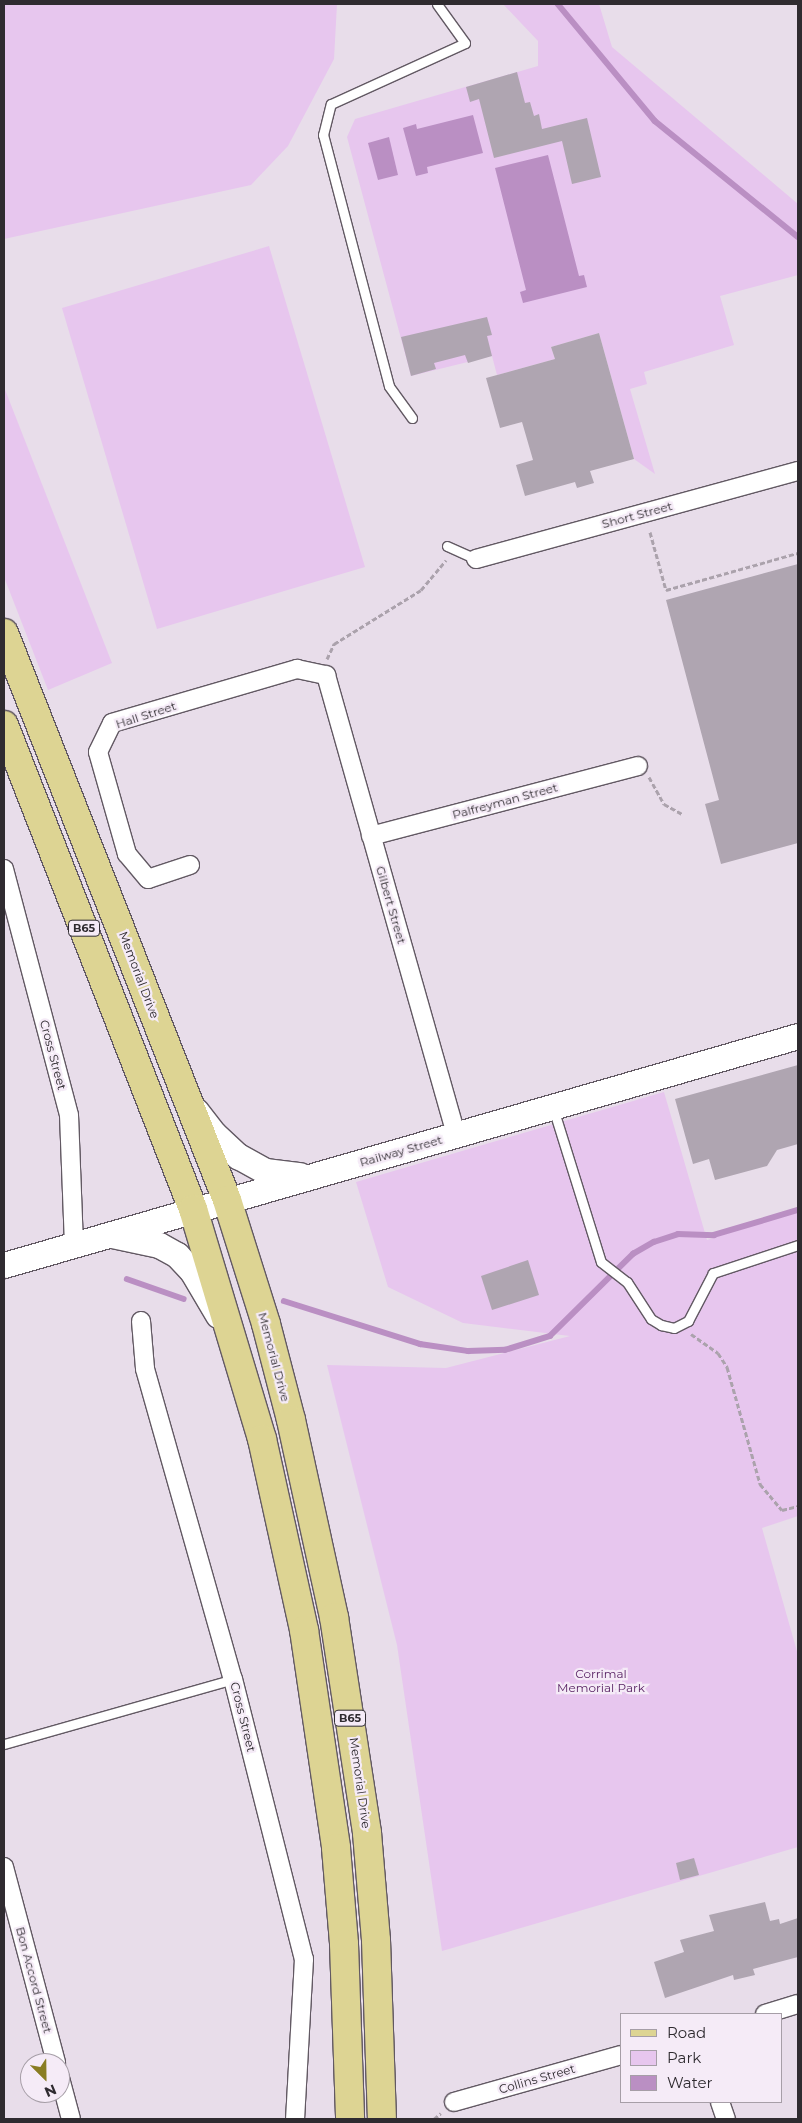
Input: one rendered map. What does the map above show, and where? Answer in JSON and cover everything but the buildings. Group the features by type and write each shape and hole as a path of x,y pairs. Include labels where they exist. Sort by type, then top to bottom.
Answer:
{"main road":[{"name":"Memorial Drive","path":"4,633 227,1200 266,1324 291,1420 334,1617 367,1833 376,1940 382,2119"},
{"name":"B65","path":"4,726 193,1209 241,1360 286,1540 322,1744 344,1944 350,2119"},
{"name":"Railway Street","path":"4,1265 798,1036"},
{"path":"186,1097 214,1134 249,1163 278,1174 317,1175"},
{"path":"109,1234 159,1245 177,1255 205,1290 241,1360"}],"street":[{"name":"Short Street","path":"476,558 798,471"},
{"name":"Hall Street","path":"190,865 148,879 127,854 98,752 112,723 297,669 323,674"},
{"name":"Gilbert Street","path":"323,674 456,1135"},
{"name":"Palfreyman Street","path":"371,836 638,766"},
{"name":"Cross Street","path":"4,868 69,1115 74,1245"},
{"name":"Cross Street","path":"141,1321 145,1369 234,1679 304,1959 295,2119"},
{"name":"Bon Accord Street","path":"4,1867 53,2053"},
{"path":"768,2013 798,2004"},
{"name":"Collins Street","path":"454,2102 620,2056"},
{"path":"67,2103 71,2119"},
{"path":"720,2103 726,2119"}],"lane":[{"path":"412,418 389,386 323,135 331,104 465,43 437,4"},
{"path":"451,548 476,558"},
{"path":"553,1107 601,1262 627,1282 651,1319 661,1325 680,1326 694,1313 713,1273 798,1245"},
{"path":"4,1744 234,1679"}],"path":[{"path":"650,532 666,590 798,553"},
{"path":"323,674 334,644 421,590 451,548"},
{"path":"638,766 652,781 664,804 682,814"},
{"path":"680,1326 718,1353 728,1367 760,1484 782,1510 798,1506"}],"green space":[{"path":"4,4 337,4 334,59 288,146 251,185 4,239"},
{"path":"503,4 599,4 612,47 798,204 798,275 720,296 734,345 644,372 647,384 630,389 655,474 634,459 599,333 551,347 555,359 497,375 492,356 411,376 347,137 355,119 538,66 538,41"},
{"path":"269,246 365,567 157,629 62,308"},
{"path":"4,387 112,663 48,690 4,577"},
{"name":"Corrimal Memorial Park","path":"664,1092 707,1240 798,1209 798,1516 762,1528 798,1655 798,1847 442,1951 397,1645 327,1365 446,1368 570,1336 463,1323 388,1287 356,1182"}],"water":[{"path":"473,115 483,153 427,167 428,173 416,176 403,128 416,124 417,129"},
{"path":"389,137 398,175 378,180 368,143"},
{"path":"548,155 579,276 584,275 587,287 523,303 520,292 526,290 495,168"}],"waterway":[{"path":"558,4 655,121 798,237"},
{"path":"284,1301 420,1344 468,1351 505,1350 550,1336 633,1254 654,1242 678,1234 714,1235 798,1210"},
{"path":"127,1279 184,1299"}]}
